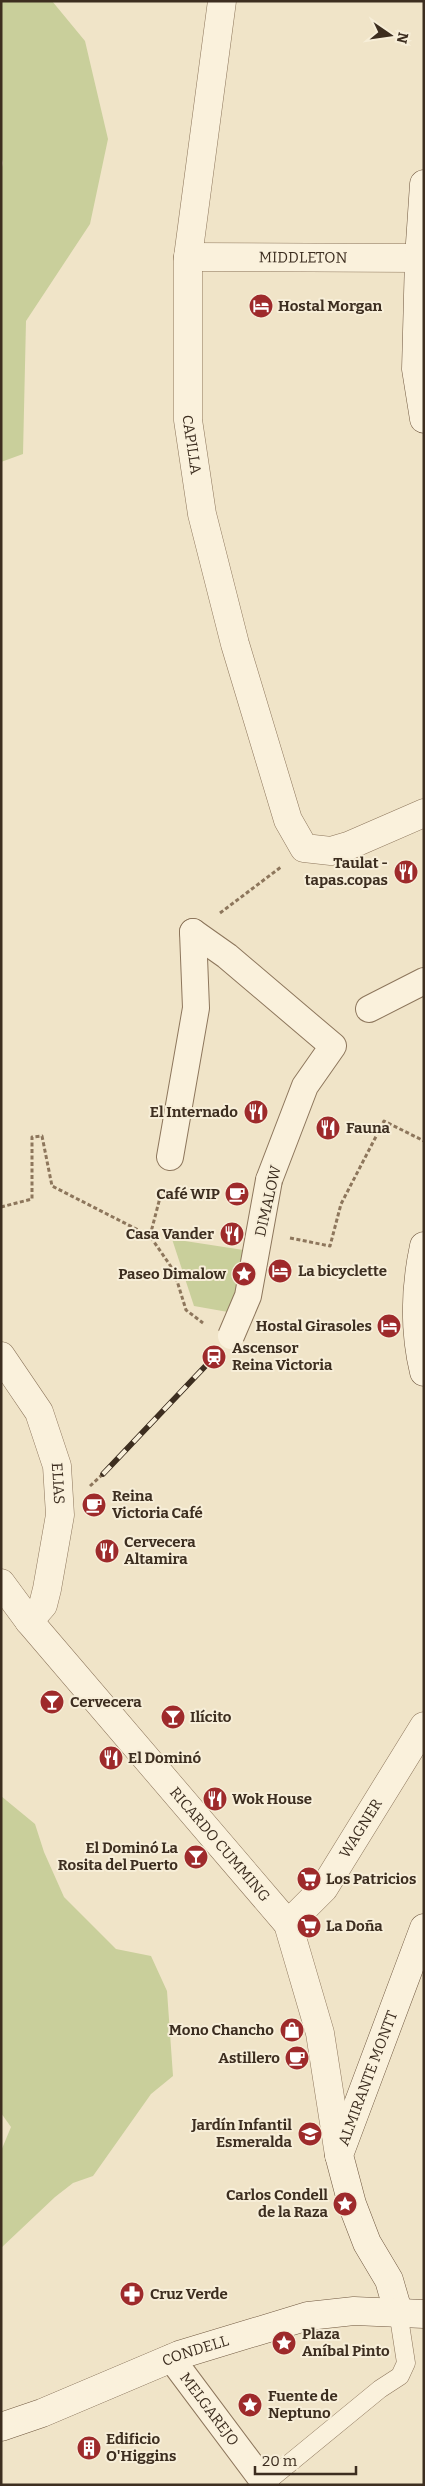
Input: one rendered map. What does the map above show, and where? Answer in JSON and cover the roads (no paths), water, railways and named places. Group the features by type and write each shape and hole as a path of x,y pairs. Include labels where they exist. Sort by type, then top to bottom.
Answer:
{"street":[{"name":"CAPILLA","path":"222,1 188,257 188,420 202,514 235,644 288,820 317,849 348,846 424,813"},
{"path":"424,184 419,258 416,370 424,419"},
{"name":"MIDDLETON","path":"188,257 419,258"},
{"name":"DIMALOW","path":"170,1158 196,1008 193,932 227,956 333,1046 305,1086 270,1180 248,1296 231,1336"},
{"path":"369,1009 424,981"},
{"path":"424,1246 417,1278 418,1343 424,1372"},
{"name":"ELIAS","path":"1,1356 39,1412 57,1466 60,1515 47,1589 43,1605 29,1620"},
{"name":"RICARDO CUMMING","path":"1,1583 29,1620 288,1924 320,2033 339,2155"},
{"name":"WAGNER","path":"288,1924 324,1888 424,1726"},
{"name":"ALMIRANTE MONTT","path":"411,2312 367,2243 352,2204 339,2155 424,1928"},
{"name":"CONDELL","path":"1,2426 42,2413 171,2358 308,2316 354,2311 411,2312"},
{"name":"MELGAREJO","path":"171,2358 265,2484"}],"lane":[{"path":"265,2484 380,2389 400,2376 406,2363 411,2312"}],"railway":[{"path":"103,1474 214,1357"}],"place":[{"name":"Hostal Morgan","path":"261,306"},
{"name":"Taulat - tapas.copas","path":"406,872"},
{"name":"El Internado","path":"256,1112"},
{"name":"Fauna","path":"328,1128"},
{"name":"Café WIP","path":"237,1194"},
{"name":"Casa Vander","path":"232,1234"},
{"name":"La bicyclette","path":"280,1271"},
{"name":"Paseo Dimalow","path":"244,1274"},
{"name":"Hostal Girasoles","path":"389,1326"},
{"name":"Ascensor Reina Victoria","path":"214,1357"},
{"name":"Reina Victoria Café","path":"94,1505"},
{"name":"Cervecera Altamira","path":"107,1551"},
{"name":"Cervecera","path":"52,1702"},
{"name":"Ilícito","path":"173,1717"},
{"name":"El Dominó","path":"111,1758"},
{"name":"Wok House","path":"215,1799"},
{"name":"El Dominó La Rosita del Puerto","path":"196,1857"},
{"name":"Los Patricios","path":"309,1879"},
{"name":"La Doña","path":"309,1926"},
{"name":"Mono Chancho","path":"292,2030"},
{"name":"Astillero","path":"297,2058"},
{"name":"Jardín Infantil Esmeralda","path":"310,2134"},
{"name":"Carlos Condell de la Raza","path":"345,2204"},
{"name":"Cruz Verde","path":"132,2294"},
{"name":"Plaza Aníbal Pinto","path":"284,2343"},
{"name":"Fuente de Neptuno","path":"250,2405"},
{"name":"Edificio O'Higgins","path":"89,2448"}]}
